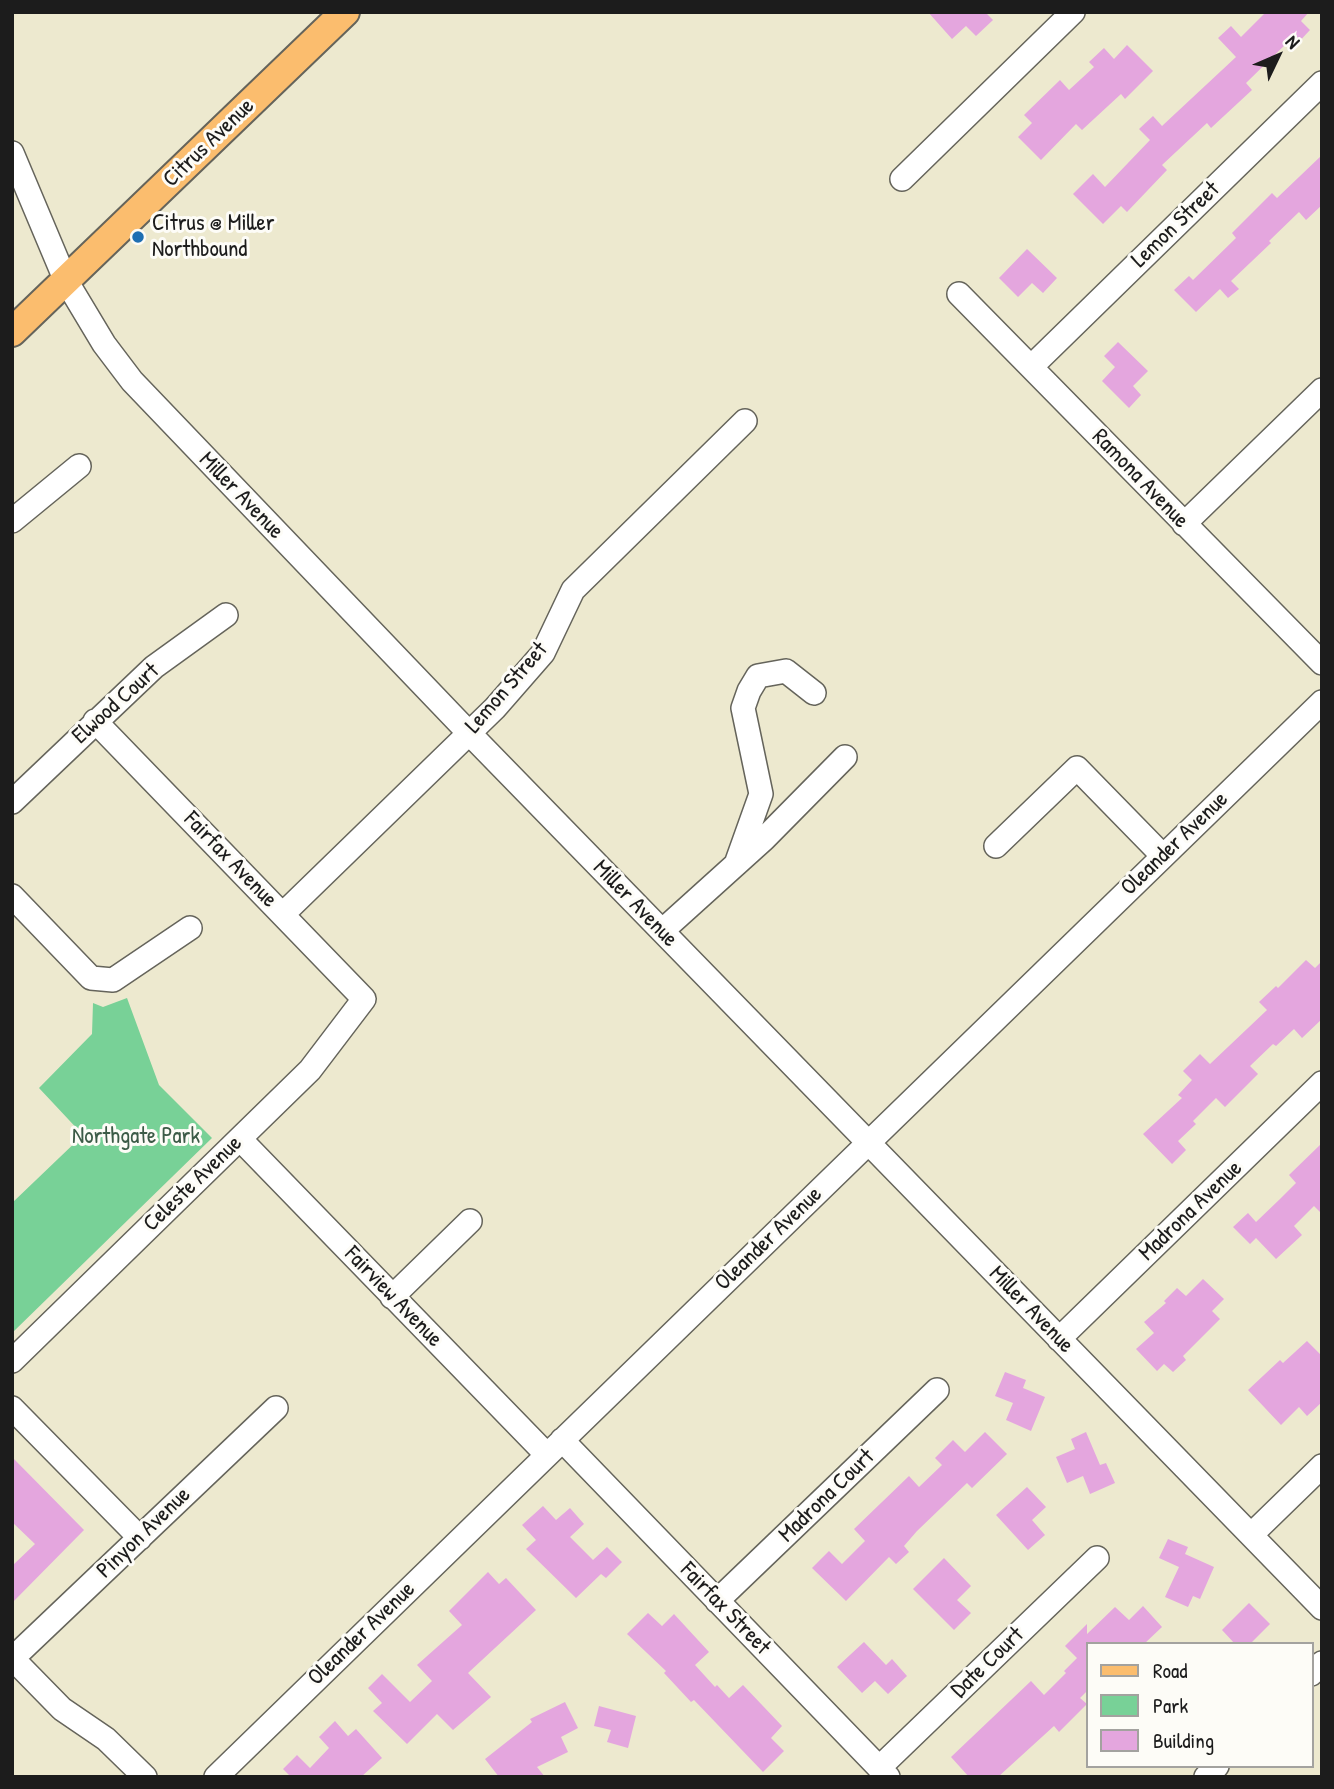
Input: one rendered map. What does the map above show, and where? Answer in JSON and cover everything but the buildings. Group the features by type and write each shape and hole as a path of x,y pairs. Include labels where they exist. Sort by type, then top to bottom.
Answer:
{"main road":[{"name":"Citrus Avenue","path":"12,332 345,12"}],"street":[{"path":"902,179 1073,12"},
{"name":"Lemon Street","path":"1031,367 1322,83"},
{"name":"Miller Avenue","path":"12,153 65,279 104,344 132,381 469,733 1322,1608"},
{"name":"Ramona Avenue","path":"959,294 1322,663"},
{"path":"1184,524 1322,390"},
{"name":"Lemon Street","path":"283,914 495,708 543,653 573,590 745,421"},
{"path":"12,521 79,466"},
{"name":"Elwood Court","path":"12,802 154,667 226,615"},
{"path":"736,864 761,794 743,708 749,691 758,676 786,671 814,694"},
{"name":"Oleander Avenue","path":"216,1777 1322,702"},
{"name":"Fairfax Avenue","path":"95,721 364,999"},
{"path":"662,932 845,757"},
{"path":"996,846 1077,768 1163,856"},
{"path":"12,896 91,978 113,980 190,928"},
{"name":"Celeste Avenue","path":"12,1361 310,1070 364,999"},
{"name":"Madrona Avenue","path":"1059,1339 1322,1083"},
{"name":"Fairview Avenue","path":"240,1139 392,1297 555,1447"},
{"path":"392,1297 470,1221"},
{"name":"Madrona Court","path":"717,1601 937,1390"},
{"path":"12,1408 140,1538"},
{"name":"Pinyon Avenue","path":"12,1659 276,1408"},
{"name":"Fairfax Street","path":"555,1447 717,1601 884,1772"},
{"path":"1251,1535 1322,1466"},
{"name":"Date Court","path":"884,1772 1097,1558"},
{"path":"12,1659 62,1709 106,1739 145,1777"}],"green space":[{"name":"Northgate Park","path":"127,998 159,1085 212,1138 12,1333 12,1203 83,1135 39,1088 92,1034 93,1003 103,1007"}],"place":[{"name":"Citrus @ Miller Northbound","path":"138,237"}]}
